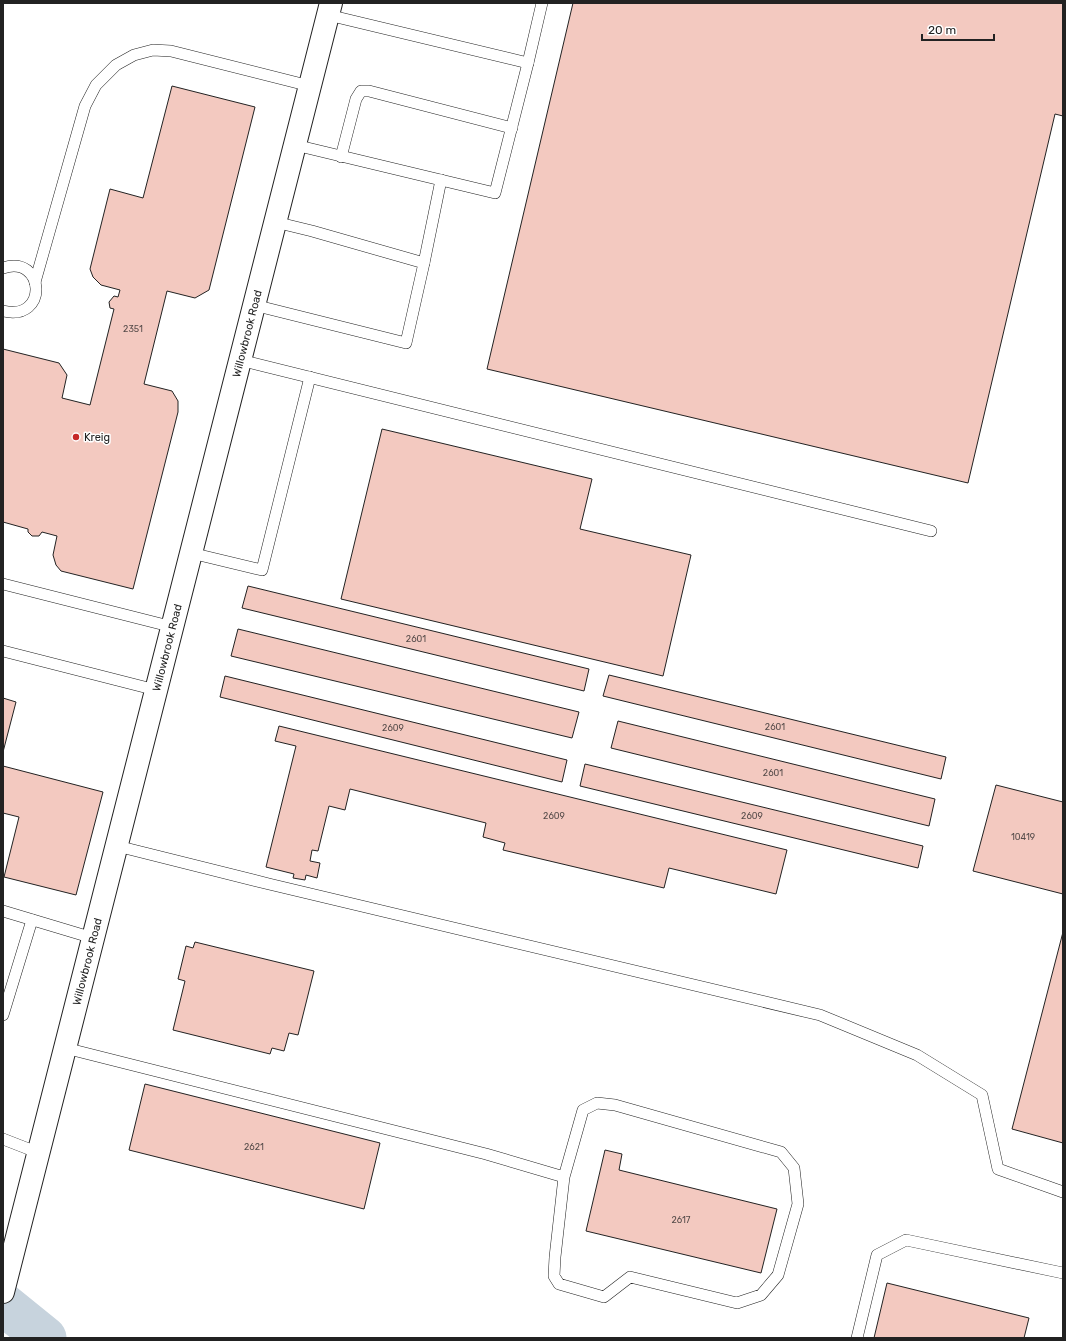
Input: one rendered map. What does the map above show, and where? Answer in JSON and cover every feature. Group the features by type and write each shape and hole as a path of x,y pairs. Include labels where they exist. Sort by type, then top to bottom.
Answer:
{"street":[{"name":"Willowbrook Road","path":"3,1292 330,9"}],"lane":[{"path":"295,145 495,193 542,3"},
{"path":"330,9 528,63"},
{"path":"35,282 85,106 96,86 116,64 134,55 152,50 171,51 310,86"},
{"path":"341,157 356,100 361,91 368,91 512,128"},
{"path":"254,305 406,343 441,180"},
{"path":"275,222 424,263"},
{"path":"3,268 11,265 26,269 32,275 37,290 35,298 25,310 10,313 3,311"},
{"path":"240,360 931,531"},
{"path":"192,553 262,570 310,377"},
{"path":"3,584 172,627"},
{"path":"3,650 156,690"},
{"path":"117,846 269,884 820,1015 917,1054 982,1095 998,1169 1063,1192"},
{"path":"3,911 93,938"},
{"path":"3,1015 32,920"},
{"path":"65,1048 486,1154 564,1177"},
{"path":"597,1103 615,1104 780,1152 794,1168 798,1204 778,1275 761,1295 737,1303 630,1277 604,1297 559,1284 554,1276 564,1177 582,1110 597,1103"},
{"path":"3,1139 39,1153"},
{"path":"857,1338 877,1255 906,1240 1063,1273"}],"building":[{"path":"573,3 1063,3 1063,116 1055,114 968,483 487,369"},
{"path":"172,86 255,107 209,290 195,298 167,291 144,384 172,391 178,401 178,412 133,589 61,571 56,565 53,555 57,536 42,532 39,536 32,536 28,532 28,529 3,522 3,349 59,363 67,375 62,398 90,405 114,309 110,308 109,302 114,296 118,297 120,290 101,285 93,277 90,269 110,189 143,198"},
{"path":"382,429 592,479 580,529 691,555 663,676 341,599"},
{"path":"248,586 589,669 584,691 242,608"},
{"path":"238,629 579,712 572,738 231,656"},
{"path":"609,675 946,757 941,779 603,696"},
{"path":"225,676 567,760 562,782 220,697"},
{"path":"3,698 16,702 3,752"},
{"path":"618,721 935,799 929,826 611,748"},
{"path":"279,726 787,850 776,894 669,868 664,888 503,850 505,843 483,837 486,823 350,789 345,810 329,806 318,851 312,850 310,861 320,863 317,878 306,875 305,880 293,878 294,874 266,867 296,746 275,741"},
{"path":"585,764 923,846 918,868 580,786"},
{"path":"3,766 103,792 76,895 4,877 19,817 3,813"},
{"path":"996,785 1063,802 1063,894 973,871"},
{"path":"1063,932 1063,1143 1012,1129"},
{"path":"195,942 314,971 298,1035 289,1033 284,1051 272,1048 270,1054 173,1030 185,981 178,979 186,946 193,948"},
{"path":"145,1084 380,1143 364,1209 129,1150"},
{"path":"605,1150 622,1154 619,1170 777,1209 761,1273 586,1231"},
{"path":"887,1283 1029,1318 1024,1338 874,1338"}],"waterway":[{"path":"3,1304 45,1338"}],"place":[{"name":"Kreig","path":"76,437"}]}
